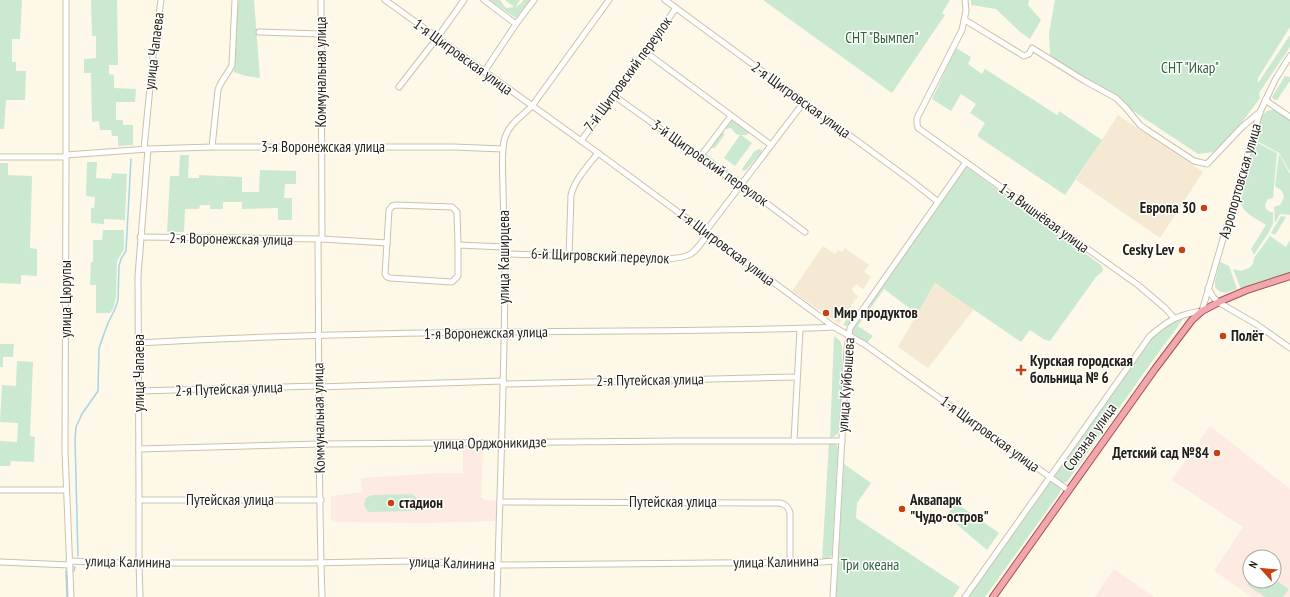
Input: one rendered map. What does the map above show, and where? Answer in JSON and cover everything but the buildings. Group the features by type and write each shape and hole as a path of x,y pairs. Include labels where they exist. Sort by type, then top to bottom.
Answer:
{"main road":[{"name":"Союзная улица","path":"993,597 1185,328 1202,311 1218,302 1247,290 1290,276"}],"street":[{"name":"улица Цюрупы","path":"66,0 64,397 66,490 71,597"},
{"name":"улица Чапаева","path":"140,597 138,276 153,56 161,0"},
{"path":"212,147 218,90 223,77 232,65 236,0"},
{"name":"Коммунальная улица","path":"321,0 318,386 322,597"},
{"name":"1-я Щигровская улица","path":"385,0 598,153 834,327 864,344 1068,490"},
{"path":"400,87 464,0"},
{"path":"484,0 516,24"},
{"path":"484,72 534,0"},
{"name":"улица Каширцева","path":"497,597 504,332 505,254 503,148 508,129 532,106 609,0"},
{"name":"2-я Щигровская улица","path":"665,0 937,201"},
{"path":"965,0 965,20 1024,56 1029,54 1032,48 1085,81 1116,98 1144,128 1194,161 1207,164 1251,118 1260,112"},
{"name":"7-й Щигровский переулок","path":"581,141 676,8"},
{"name":"1-я Вишнёвая улица","path":"965,20 962,30 917,118 918,128 1136,283 1165,308 1174,318"},
{"path":"259,32 321,34"},
{"path":"644,51 771,145"},
{"name":"Аэропортовская улица","path":"1202,311 1260,112 1275,80 1290,56"},
{"name":"3-й Щигровский переулок","path":"614,95 746,188 805,232"},
{"path":"1265,100 1290,118"},
{"name":"6-й Щигровский переулок","path":"505,254 663,259 681,258 690,255 740,185 804,102"},
{"path":"700,157 731,116"},
{"name":"3-я Воронежская улица","path":"0,157 66,156 146,149 212,147 321,146 503,148"},
{"path":"569,256 571,195 576,181 598,153"},
{"name":"улица Куйбышева","path":"834,597 848,336 852,324 937,201 966,162"},
{"path":"392,206 452,207 457,212 458,245 458,276 452,282 390,278 385,274 389,210 392,206"},
{"name":"2-я Воронежская улица","path":"140,238 320,239 387,243"},
{"path":"458,245 504,247"},
{"path":"1208,288 1212,297 1218,302 1256,324 1290,348"},
{"path":"965,597 1150,336 1165,323 1174,318 1202,311"},
{"name":"1-я Воронежская улица","path":"138,343 218,338 834,327"},
{"path":"794,440 800,328"},
{"name":"2-я Путейская улица","path":"139,391 503,382 797,377"},
{"name":"улица Орджоникидзе","path":"139,449 319,444 794,440 842,441"},
{"path":"0,490 66,490"},
{"name":"Путейская улица","path":"139,500 320,500"},
{"name":"Путейская улица","path":"500,502 782,503 789,508 790,513 790,562"},
{"name":"улица Калинина","path":"0,562 410,561 498,564 835,561"}],"shaded area":[{"path":"1118,115 1203,172 1160,238 1076,180"},
{"path":"823,246 835,254 838,250 842,252 845,248 869,265 864,272 871,277 863,289 856,284 852,289 858,296 839,324 792,291"},
{"path":"935,283 974,309 928,368 898,347"},
{"path":"1210,426 1290,489 1290,597 1252,597 1214,571 1243,527 1172,480"},
{"path":"463,444 483,444 481,497 485,500 497,501 497,521 425,523 337,522 331,520 331,496 362,492 361,478 463,473"},
{"path":"1114,569 1154,597 1095,597"}],"green space":[{"path":"0,0 22,0 20,39 12,39 12,62 16,62 16,71 26,71 25,100 6,100 4,129 0,129"},
{"path":"91,0 117,0 118,65 109,65 109,74 114,75 114,88 136,89 135,102 116,102 116,120 123,120 123,125 133,125 133,145 118,146 118,136 112,136 111,130 100,130 99,121 92,122 91,73 84,73 84,59 96,58 96,36 92,36"},
{"path":"238,0 254,0 260,78 234,72"},
{"path":"490,0 500,0 506,8 514,7 505,0 520,0 515,8 523,0 530,0 516,18"},
{"name":"СНТ \"Вымпел\"","path":"763,0 950,0 942,13 945,15 892,93"},
{"path":"971,0 1029,0 1028,5 1041,20 1030,39 1020,32 996,9 971,5"},
{"name":"СНТ \"Икар\"","path":"1055,0 1290,0 1290,27 1258,78 1258,83 1290,35 1290,47 1259,93 1260,98 1240,125 1215,152 1198,154 1050,56 1049,33"},
{"path":"956,48 971,57 968,64 982,74 985,69 1057,115 1059,111 1102,140 1065,195 977,136 985,123 970,113 976,104 961,94 951,111 932,99"},
{"path":"1285,76 1290,77 1290,81 1277,100 1274,100 1272,97"},
{"path":"1270,110 1276,110 1290,120 1290,172 1279,153 1255,140 1261,118"},
{"path":"730,118 749,131 747,135 741,135 752,143 735,166 724,158 740,135 736,134 731,128 726,129 724,126"},
{"path":"722,132 724,135 715,148 711,148"},
{"path":"1254,141 1277,153 1273,198 1268,199 1265,204 1266,209 1273,212 1273,224 1254,255 1251,249 1266,225 1254,218 1243,208 1242,195"},
{"path":"758,149 762,150 761,153 746,170 743,171 742,169 754,152"},
{"path":"705,153 733,175 739,177 737,179 704,157 703,155"},
{"path":"1279,154 1290,174 1290,215 1280,214 1275,223 1274,207 1280,205 1284,197 1282,191 1275,186"},
{"path":"180,155 189,155 188,178 199,178 199,175 242,177 242,192 259,192 260,170 296,171 296,184 285,184 284,198 292,198 292,220 278,220 278,208 242,209 242,202 223,202 223,209 210,209 210,205 200,205 199,209 185,209 184,232 167,232 170,176 179,176"},
{"path":"87,162 97,162 96,178 111,179 112,173 127,174 125,220 104,219 104,224 91,223 91,208 94,208 95,197 86,196"},
{"path":"0,163 8,163 8,175 32,176 30,248 37,249 37,276 21,275 21,284 0,283"},
{"path":"965,166 1101,265 1103,269 1102,272 1096,277 1050,341 1043,339 1030,330 1021,342 935,283 917,314 884,289 858,326 873,336 867,343 853,334 852,330"},
{"path":"1281,216 1286,217 1275,235 1271,233"},
{"path":"103,230 124,230 124,249 117,261 116,298 113,309 110,313 96,313 96,285 90,285 91,262 93,262 93,240 102,240"},
{"path":"1270,236 1286,247 1290,240 1290,273 1241,289 1233,269 1241,271 1249,268 1253,264 1254,258"},
{"path":"1220,262 1229,266 1237,289 1228,292 1220,292 1215,287"},
{"path":"854,308 859,310 847,326 843,325"},
{"path":"1181,317 1183,318 1182,321 1067,482 1063,483 1054,478 1054,475 1154,334"},
{"path":"834,336 840,341 842,346 842,387 840,431 834,437 830,438"},
{"path":"0,344 14,344 13,357 3,357 3,367 0,367"},
{"path":"17,361 33,362 30,436 35,437 34,462 11,461 10,466 0,466 0,441 17,442 18,423 0,422 2,385 16,386"},
{"path":"829,442 835,443 838,448 832,555 829,559 822,560"},
{"name":"Три океана","path":"844,464 871,483 857,503 856,518 960,587 953,597 836,597"},
{"path":"1050,482 1058,486 1061,490 1059,494 985,597 968,597"},
{"name":"стадион","path":"411,494 418,500 417,507 413,511 369,512 364,505 366,498 372,495"},
{"path":"955,502 999,533 987,550 947,516"},
{"path":"1282,584 1289,589 1283,597 1265,597 1253,589 1282,589"}],"waterway":[{"path":"78,556 76,427 82,414 98,391 99,348 118,300 119,266 126,251 131,159"},
{"path":"74,571 75,567"},
{"path":"66,571 67,597"}],"place":[{"name":"Европа 30","path":"1204,208"},
{"name":"Cesky Lev","path":"1182,250"},
{"name":"Мир продуктов","path":"826,313"},
{"name":"Полёт","path":"1223,336"},
{"name":"Курская городская больница № 6","path":"1021,370"},
{"name":"Детский сад №84","path":"1217,453"},
{"name":"стадион","path":"391,503"},
{"name":"Аквапарк \"Чудо-остров\"","path":"902,509"}]}
